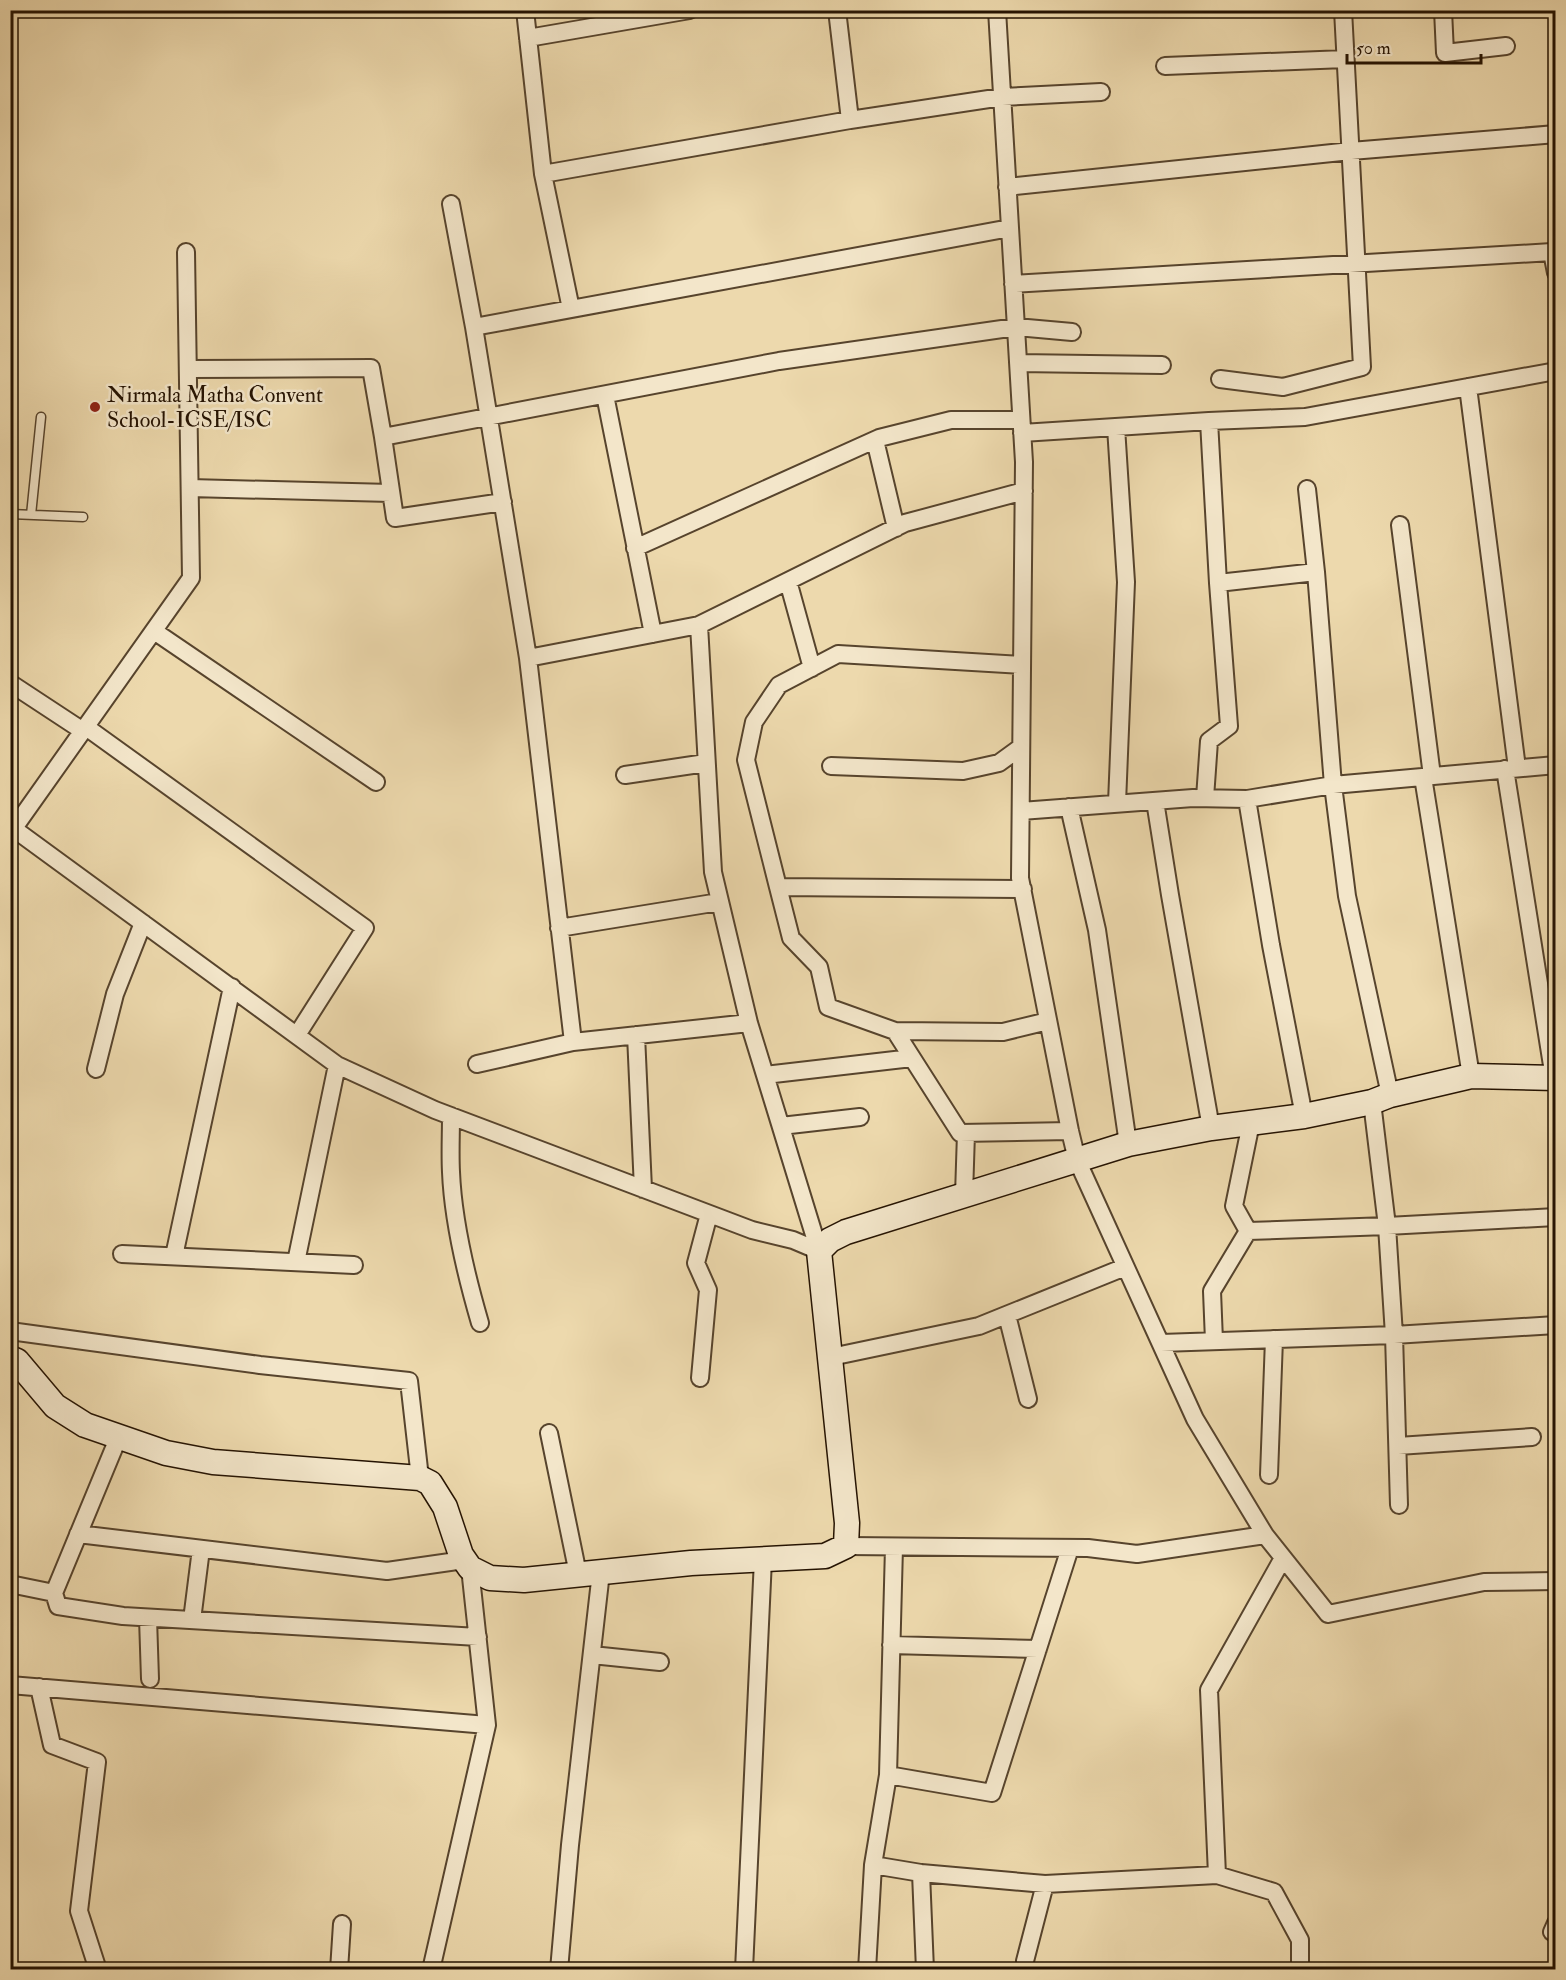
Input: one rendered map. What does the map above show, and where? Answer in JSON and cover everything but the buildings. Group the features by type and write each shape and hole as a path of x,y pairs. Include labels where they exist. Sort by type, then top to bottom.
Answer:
{"street":[{"path":"525,10 543,174 571,309"},
{"path":"528,38 690,10"},
{"path":"837,10 850,120"},
{"path":"996,10 1024,491 1020,878 1077,1160 1195,1419 1265,1535 1328,1614 1484,1582 1556,1581"},
{"path":"1220,379 1283,387 1362,367 1342,10"},
{"path":"1443,10 1445,53 1506,46"},
{"path":"1165,66 1345,59"},
{"path":"543,174 850,120 1002,98 1101,92"},
{"path":"1007,187 1351,151 1556,134"},
{"path":"451,204 474,327 528,658 573,1042"},
{"path":"474,327 1010,228"},
{"path":"186,252 191,578 85,729 12,827 337,1065 451,1116 752,1230 793,1240 819,1251"},
{"path":"1013,284 1552,252 1556,273"},
{"path":"383,437 779,361 1016,327 1072,332"},
{"path":"1018,363 1162,365"},
{"path":"188,369 371,368 395,518 503,502"},
{"path":"635,548 875,440 951,420 1022,426 1116,427 1305,417 1556,371"},
{"path":"819,1251 830,1240 846,1232 1128,1144 1211,1128 1304,1116 1472,1076 1555,1078 1511,769 1468,387"},
{"path":"605,395 653,634"},
{"path":"1205,798 1209,741 1229,726 1209,421"},
{"path":"1116,427 1126,582 1117,803"},
{"path":"875,440 896,528"},
{"path":"190,488 391,492"},
{"path":"1307,489 1333,785 1347,896 1381,1098 1394,1335 1399,1505"},
{"path":"528,658 699,626 905,523 1024,491"},
{"path":"1400,525 1427,776 1472,1076"},
{"path":"1218,583 1316,572"},
{"path":"788,581 812,668"},
{"path":"699,626 712,872 749,1023 819,1251 847,1523 846,1546"},
{"path":"154,631 376,782"},
{"path":"1022,665 838,654 779,685 754,722 746,760 791,938 819,967 828,1007 895,1031 1003,1032 1048,1021"},
{"path":"10,683 85,729 365,928 297,1035"},
{"path":"831,766 963,771 999,763 1021,747"},
{"path":"625,775 706,764"},
{"path":"1021,811 1205,798 1247,799 1333,785 1556,765"},
{"path":"1247,799 1271,945 1304,1116"},
{"path":"1155,801 1211,1128"},
{"path":"1069,807 1097,930 1128,1144"},
{"path":"778,887 1023,889"},
{"path":"560,928 719,902"},
{"path":"96,1070 115,994 143,923"},
{"path":"174,1256 232,987"},
{"path":"477,1064 573,1042 749,1023"},
{"path":"895,1031 960,1133 1070,1131"},
{"path":"636,1035 643,1189"},
{"path":"765,1075 912,1058"},
{"path":"296,1262 337,1065"},
{"path":"451,1116 451,1173 457,1221 465,1273 480,1323"},
{"path":"781,1126 860,1116"},
{"path":"1248,1231 1234,1206 1251,1123"},
{"path":"964,1195 966,1133"},
{"path":"700,1378 708,1290 696,1263 709,1214"},
{"path":"1248,1231 1556,1217"},
{"path":"1214,1341 1212,1291 1248,1231"},
{"path":"122,1254 354,1265"},
{"path":"831,1357 979,1326 1125,1267"},
{"path":"1007,1315 1028,1399"},
{"path":"1161,1343 1394,1335 1556,1325"},
{"path":"10,1331 260,1365 409,1381 420,1478"},
{"path":"1269,1474 1274,1339"},
{"path":"10,1358 17,1361 55,1406 86,1425 166,1453 213,1462 420,1478 430,1483 445,1507 461,1555 467,1564 490,1578 524,1580 763,1559 825,1556 846,1546 1070,1548 1137,1554 1265,1535"},
{"path":"549,1433 590,1573 592,1655 570,1845 559,1970"},
{"path":"118,1436 54,1593 58,1606 148,1618 478,1637"},
{"path":"1398,1446 1532,1437"},
{"path":"78,1534 387,1571 467,1564"},
{"path":"867,1970 873,1865 888,1775 894,1547"},
{"path":"888,1775 992,1793 1070,1548"},
{"path":"192,1620 201,1549"},
{"path":"1217,1875 1209,1690 1283,1558"},
{"path":"744,1970 763,1559"},
{"path":"431,1970 487,1725 478,1637 467,1564"},
{"path":"10,1584 54,1593"},
{"path":"148,1618 150,1679"},
{"path":"891,1645 1038,1649"},
{"path":"592,1655 660,1662"},
{"path":"10,1685 487,1725"},
{"path":"39,1687 52,1745 97,1762 80,1911 98,1970"},
{"path":"873,1865 921,1873 1045,1884 1217,1875 1274,1892 1300,1940 1300,1970"},
{"path":"921,1873 926,1970"},
{"path":"1025,1961 1045,1884"},
{"path":"339,1970 342,1923"}],"lane":[{"path":"31,515 41,417"},
{"path":"10,514 82,517"}],"place":[{"name":"Nirmala Matha Convent School-ICSE/ISC","path":"95,407"}]}
